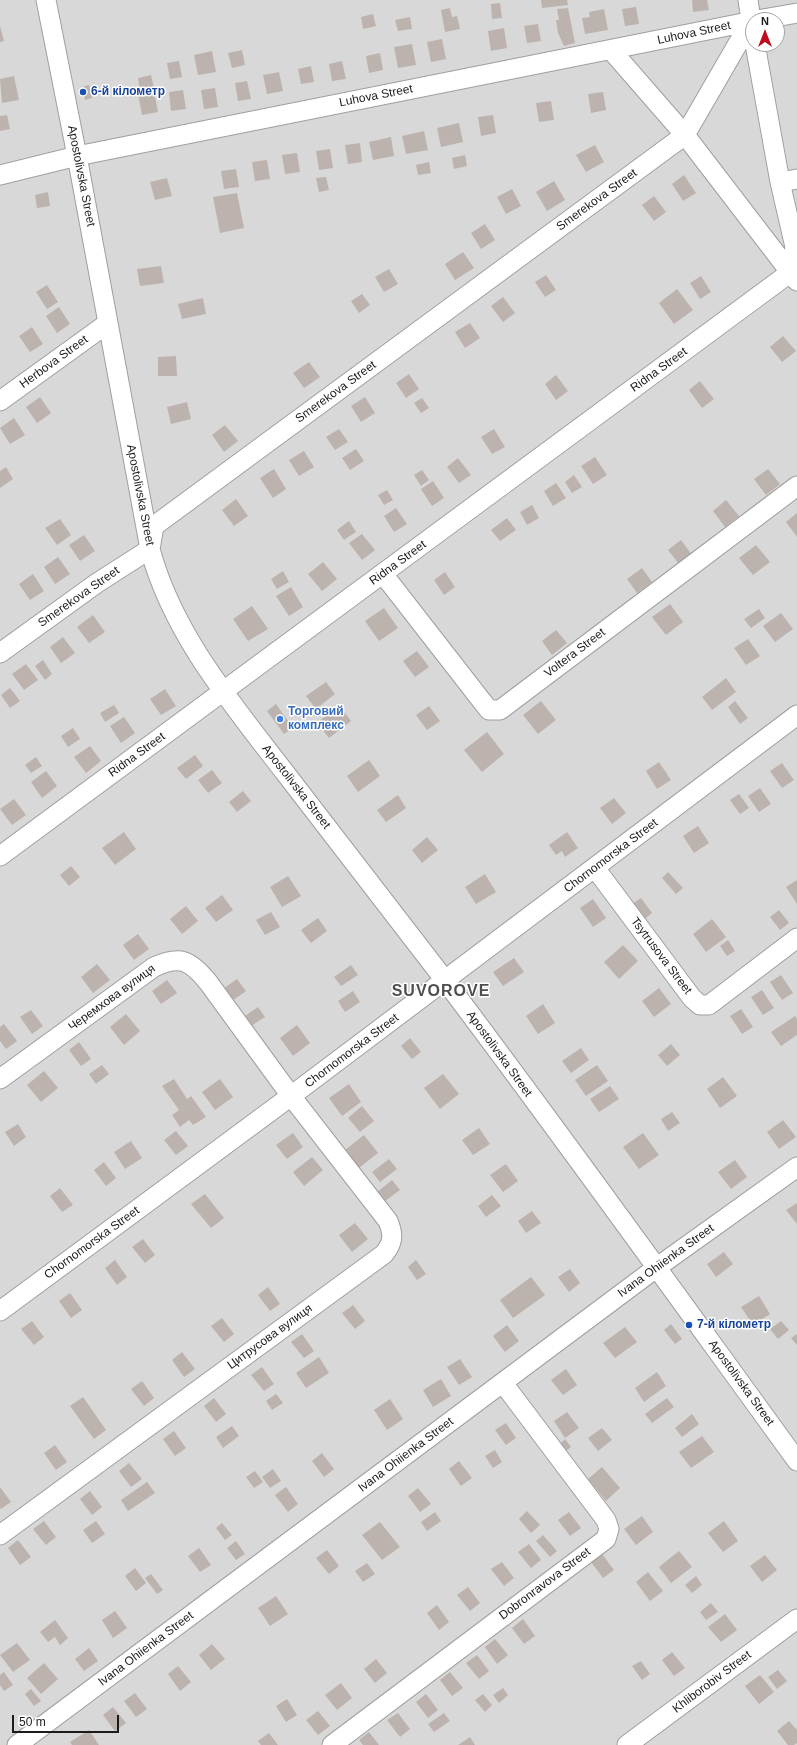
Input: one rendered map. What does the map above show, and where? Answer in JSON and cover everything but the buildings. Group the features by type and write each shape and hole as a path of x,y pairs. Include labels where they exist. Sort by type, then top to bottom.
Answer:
{"street":[{"name":"Apostolivska Street","path":"46,0 77,156 150,549 156,570 167,598 190,641 223,692 445,980 797,1461"},
{"path":"748,0 751,12"},
{"name":"Luhova Street","path":"785,16 797,13"},
{"name":"Luhova Street","path":"0,175 77,156 611,50 745,26"},
{"path":"685,135 745,38"},
{"path":"611,50 685,135 795,275"},
{"path":"757,52 788,180 795,247 795,275"},
{"name":"Smerekova Street","path":"0,654 97,583 150,549 154,526 685,135"},
{"name":"Ridna Street","path":"0,856 383,574 795,275"},
{"name":"Herbova Street","path":"0,401 108,323"},
{"name":"Voltera Street","path":"383,574 489,710 500,710 797,486"},
{"name":"Chornomorska Street","path":"0,1311 291,1096 797,715"},
{"name":"Tsytrusova Street","path":"595,868 692,998 700,1005 709,1005 797,938"},
{"name":"Черемхова вулиця","path":"0,1079 154,967 169,961 183,961 197,968 291,1096"},
{"name":"Цитрусова вулиця","path":"0,1535 384,1254 390,1246 393,1237 388,1221 291,1096"},
{"name":"Ivana Ohiienka Street","path":"17,1745 656,1268 797,1167"},
{"name":"Dobronravova Street","path":"332,1745 606,1539 609,1530 606,1520 503,1383"},
{"name":"Khliborobiv Street","path":"627,1745 797,1619"}],"shaded area":[{"path":"0,0 797,0 797,1745 0,1745"}],"place":[{"name":"6-й кілометр","path":"83,92"},
{"name":"Торговий комплекс","path":"280,719"},
{"name":"7-й кілометр","path":"689,1325"}],"district":[{"name":"SUVOROVE","path":"441,992"}]}
